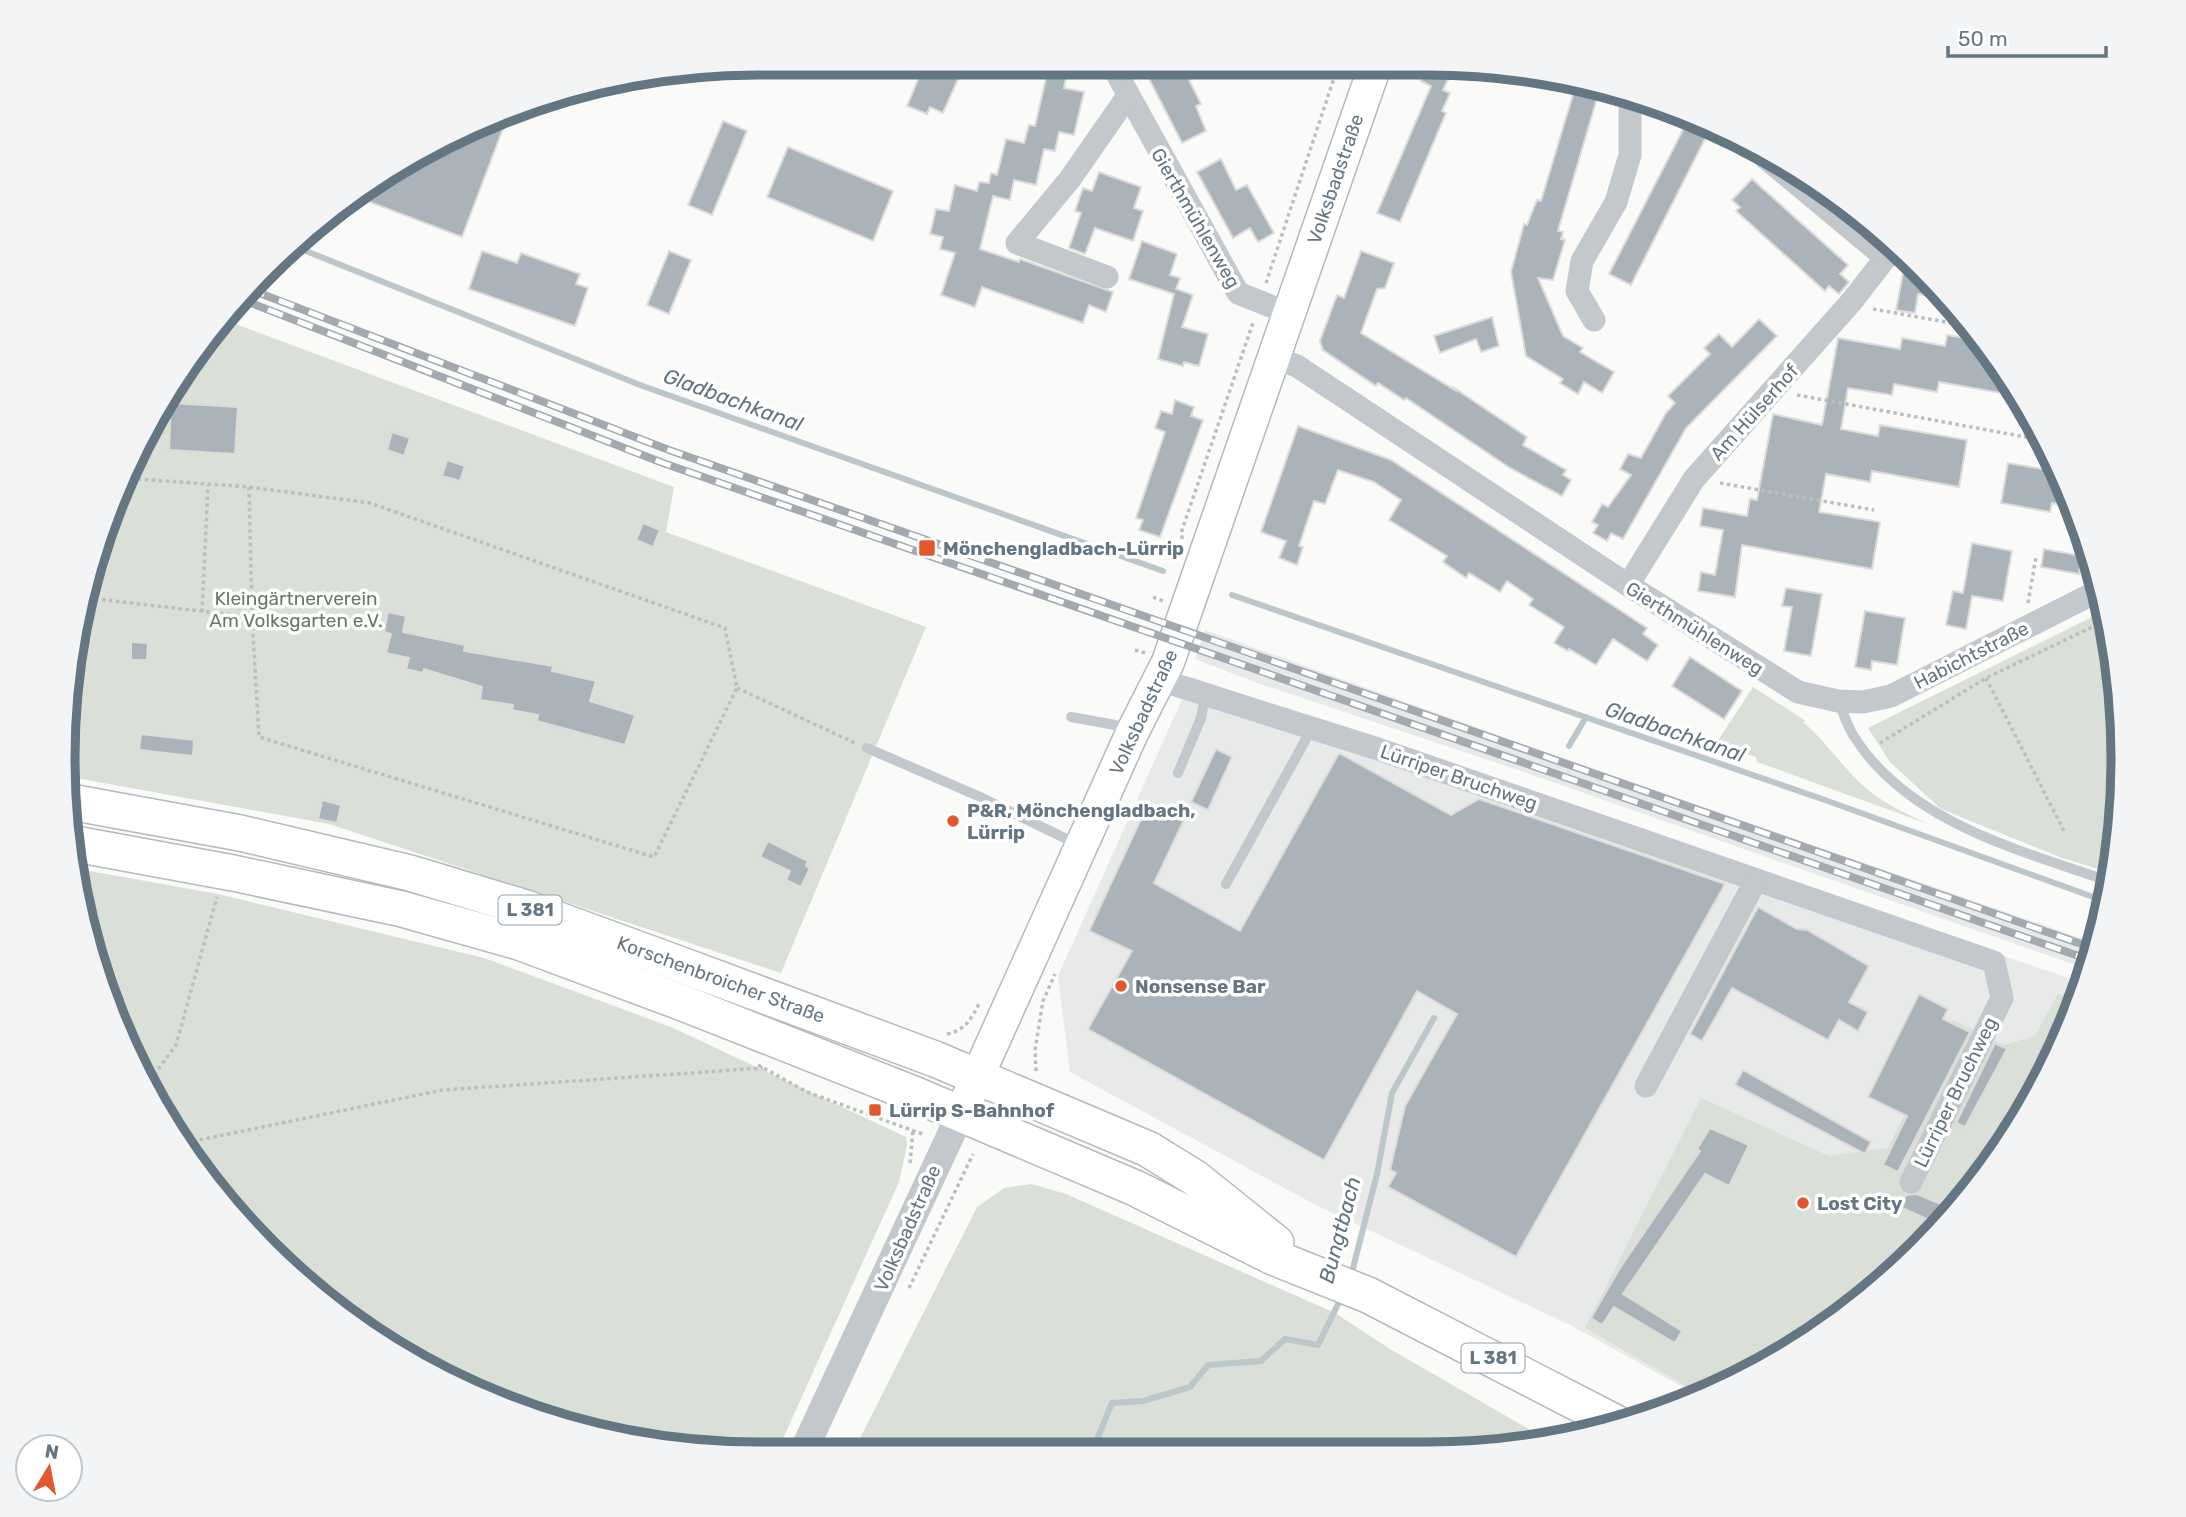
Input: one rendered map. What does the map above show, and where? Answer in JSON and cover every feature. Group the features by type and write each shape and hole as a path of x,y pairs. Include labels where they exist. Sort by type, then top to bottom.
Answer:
{"main road":[{"name":"Volksbadstraße","path":"961,1113 1132,733 1160,680 1196,584 1372,75"},
{"name":"Korschenbroicher Straße","path":"77,803 279,842 410,873 526,908 823,1017 1026,1097 1148,1149 1195,1178 1276,1243 1329,1277"},
{"name":"Korschenbroicher Straße","path":"81,845 233,873 402,909 519,942 683,1003 961,1113 1135,1188 1273,1257 1329,1277 1368,1295 1605,1418"}],"street":[{"name":"Gierthmühlenweg","path":"1117,75 1238,293 1288,313"},
{"path":"1107,278 1017,243 1070,179 1127,96"},
{"path":"1594,320 1577,291 1582,261 1616,202 1630,155 1630,107"},
{"path":"1830,207 1855,226"},
{"name":"Am Hülserhof","path":"1628,585 1694,479 1852,301 1889,255"},
{"name":"Gierthmühlenweg","path":"1273,357 1297,366 1628,585 1798,692 1838,701"},
{"name":"Habichtstraße","path":"1838,701 1863,702 1891,696 2090,595"},
{"name":"Lürriper Bruchweg","path":"1160,680 1312,728 1994,962 2002,998 1911,1182"},
{"path":"1646,1086 1756,880"},
{"name":"Volksbadstraße","path":"808,1442 961,1113"}],"lane":[{"path":"1178,773 1201,718 1205,696"},
{"path":"1838,701 1853,735 1885,774 1938,814 1990,839 2100,878"},
{"path":"1071,717 1115,725 1132,733"},
{"path":"1226,884 1312,728"},
{"path":"867,748 1081,846"}],"path":[{"path":"1852,301 1863,307 1954,323"},
{"path":"1774,390 2030,438"},
{"path":"135,479 249,487 370,503 725,628 737,688 654,857 259,737 249,487"},
{"path":"1694,479 1874,510"},
{"path":"202,612 208,485"},
{"path":"2023,629 2036,556"},
{"path":"95,599 253,617"},
{"path":"1866,751 1986,678 2098,624"},
{"path":"1986,678 2065,833"},
{"path":"737,688 867,748"},
{"path":"154,1075 176,1045 218,894"},
{"path":"1026,1097 1038,1066 1035,1050 1043,1001 1060,962"},
{"path":"754,1063 807,1092 913,1130"},
{"path":"192,1140 443,1090 766,1068"}],"shaded area":[{"path":"1205,630 1525,745 2086,940 2078,966 1518,770 1260,684 1195,659"},
{"path":"1192,677 2073,980 2040,1061 1996,1138 1970,1174 1911,1242 1843,1301 1807,1327 1730,1371 1688,1390 1572,1326 1312,1203 1070,1072 1058,976"}],"green space":[{"name":"Kleingärtnerverein Am Volksgarten e.V.","path":"233,323 674,487 666,532 926,627 781,973 329,824 76,778 81,669 88,625 112,539 127,497 167,417 190,379"},
{"path":"2095,615 2105,669 2111,758 2102,870 2062,858 1941,809 1890,762 1868,728"},
{"path":"1753,687 1806,721 1803,722 1867,789 1928,824 1757,762 1756,757 1715,745"},
{"path":"85,870 218,894 484,958 671,1027 906,1137 907,1146 899,1182 781,1442 714,1440 625,1429 539,1405 497,1390 417,1350 343,1301 275,1242 216,1174 167,1100 127,1020 99,935"},
{"name":"Lost City","path":"2058,994 2067,997 2040,1061 2019,1100 1970,1174 1911,1242 1843,1301 1807,1327 1730,1371 1691,1389 1585,1328 1701,1098 1829,1156 1888,1148 1953,1020 2004,1045 2035,1036"},
{"path":"1032,1184 1066,1194 1335,1313 1390,1349 1536,1433 1428,1442 858,1442 977,1207 1004,1188"}],"building":[{"path":"920,75 960,75 943,113 930,107 927,114 907,106"},
{"path":"1047,75 1066,78 1064,88 1084,92 1074,135 1059,132 1055,151 1044,149 1036,185 1014,180 1010,200 993,196 980,249 1019,262 1020,259 1113,292 1106,312 1089,305 1083,323 982,287 975,307 941,295 955,253 940,249 943,237 930,234 936,209 949,211 955,185 977,191 979,182 989,183 991,173 997,175 1006,139 1024,143 1029,125 1035,126"},
{"path":"1147,75 1199,75 1189,80 1201,104 1196,106 1206,131 1182,143"},
{"path":"1424,75 1449,76 1443,90 1450,93 1442,111 1446,113 1400,222 1377,213 1431,86 1421,81"},
{"path":"1574,91 1597,97 1558,231 1563,232 1561,239 1565,240 1553,280 1538,278 1563,336 1583,348 1580,352 1614,372 1602,393 1584,382 1578,394 1560,383 1563,379 1526,356 1511,272 1524,224 1527,225 1537,200 1541,201"},
{"path":"723,121 747,131 712,215 688,205"},
{"path":"505,124 462,237 365,200 417,167"},
{"path":"1685,126 1707,135 1631,285 1609,274"},
{"path":"788,147 893,191 873,241 767,197"},
{"path":"1221,159 1236,190 1247,185 1274,233 1258,242 1250,228 1233,238 1197,172"},
{"path":"1099,172 1141,187 1134,208 1143,211 1133,241 1095,228 1085,254 1069,248 1081,213 1075,211 1083,188 1092,191"},
{"path":"1752,179 1848,265 1840,274 1849,282 1839,294 1829,286 1825,291 1736,211 1740,207 1732,200"},
{"path":"1142,241 1177,254 1170,275 1180,278 1176,289 1193,295 1182,327 1208,334 1199,366 1184,362 1183,366 1158,359 1174,294 1129,279"},
{"path":"482,251 517,263 521,253 580,274 576,284 588,288 575,326 469,289"},
{"path":"669,251 691,260 669,314 647,305"},
{"path":"1361,251 1394,263 1385,288 1377,289 1361,333 1455,390 1454,388 1527,437 1523,445 1566,470 1563,475 1571,480 1562,496 1510,468 1406,398 1404,400 1378,383 1376,386 1323,350 1320,341 1337,295 1344,298"},
{"path":"1903,273 1910,274 1930,296 1918,294 1915,313 1896,310"},
{"path":"1492,317 1499,346 1481,352 1476,339 1440,353 1434,336"},
{"path":"1759,319 1777,336 1686,428 1623,539 1611,533 1607,541 1593,533 1598,525 1592,522 1602,504 1608,507 1631,475 1620,469 1628,454 1641,458 1666,413 1675,403 1668,396 1710,354 1704,348 1719,334 1732,347"},
{"path":"1947,335 1966,339 2005,394 1939,382 1937,392 1894,384 1892,395 1848,388 1841,429 1878,436 1880,425 1967,440 1959,487 1872,471 1870,482 1826,474 1819,512 1880,522 1872,569 1742,545 1735,597 1698,591 1701,572 1715,575 1723,530 1700,526 1703,508 1747,516 1750,499 1757,500 1773,414 1822,425 1838,338 1900,349 1902,338 1945,346"},
{"path":"1175,400 1194,407 1191,416 1203,420 1160,537 1139,530 1143,520 1136,518 1165,432 1155,428 1161,411 1172,414"},
{"path":"175,403 238,407 235,454 169,450 171,411"},
{"path":"1298,426 1391,460 1647,628 1643,634 1658,645 1647,661 1613,639 1596,665 1569,649 1568,651 1554,643 1564,627 1529,605 1533,599 1507,581 1500,592 1469,573 1466,578 1443,562 1447,556 1389,520 1401,500 1374,482 1338,470 1325,504 1314,501 1299,546 1303,547 1297,565 1279,558 1286,541 1261,532"},
{"path":"392,432 410,438 404,456 387,450"},
{"path":"447,460 465,466 460,481 442,476"},
{"path":"2008,463 2046,470 2062,505 2052,503 2050,512 2001,503"},
{"path":"643,523 660,530 653,547 636,540"},
{"path":"1972,543 2012,551 2003,601 1972,596 1966,629 1946,625 1953,591 1963,593"},
{"path":"2044,549 2079,555 2081,562 2079,574 2041,567"},
{"path":"1786,588 1822,594 1811,656 1784,651 1792,607 1782,606"},
{"path":"1865,611 1905,618 1897,665 1872,661 1871,670 1855,667"},
{"path":"388,612 406,616 403,632 465,645 464,651 553,666 552,671 596,681 590,701 635,715 625,745 537,721 538,715 512,710 513,705 480,700 482,687 424,669 423,673 406,669 409,658 386,653 391,634 384,632"},
{"path":"131,642 148,643 147,660 131,660"},
{"path":"1690,657 1742,691 1724,719 1672,686"},
{"path":"141,734 194,740 193,756 139,750"},
{"path":"1216,749 1232,757 1208,810 1191,802"},
{"path":"1339,753 1451,815 1479,799 1725,884 1516,1257 1388,1187 1396,1173 1390,1170 1405,1106 1457,1014 1417,991 1324,1160 1088,1029 1132,951 1089,931 1148,804 1184,820 1154,883 1240,931"},
{"path":"322,800 341,805 337,823 318,819"},
{"path":"768,841 808,861 806,866 810,868 801,887 786,880 790,871 760,857"},
{"path":"1758,907 1797,929 1807,930 1869,966 1849,1002 1868,1012 1858,1031 1839,1020 1828,1040 1732,988 1702,1041 1690,1034"},
{"path":"1919,994 1948,1009 1943,1019 1970,1032 1898,1172 1883,1165 1907,1116 1868,1097"},
{"path":"1995,1043 2007,1049 1965,1127 1957,1123 1939,1158"},
{"path":"1743,1070 1871,1142 1865,1154 1735,1085"},
{"path":"1710,1128 1749,1145 1729,1186 1705,1174 1623,1294 1682,1331 1675,1343 1614,1307 1602,1325 1591,1318 1620,1268 1700,1151 1697,1149"},
{"path":"1917,1194 1944,1205 1930,1221 1900,1207 1906,1195"}],"waterway":[{"name":"Gladbachkanal","path":"303,250 640,385 1163,571"},
{"name":"Gladbachkanal","path":"1232,595 1825,800 2096,898"},
{"name":"Bungtbach","path":"1569,746 1586,717"},
{"name":"Bungtbach","path":"1351,1276 1377,1174 1392,1093 1434,1018"},
{"name":"Bungtbach","path":"1096,1442 1112,1403 1143,1401 1190,1387 1208,1365 1261,1361 1285,1339 1318,1345 1342,1296"}],"railway":[{"path":"259,293 669,450 2084,945"},
{"path":"250,303 663,463 2080,957"}],"place":[{"name":"Mönchengladbach-Lürrip","path":"927,548"},
{"name":"P&R, Mönchengladbach, Lürrip","path":"953,821"},
{"name":"Nonsense Bar","path":"1121,986"},
{"name":"Lürrip S-Bahnhof","path":"875,1110"},
{"name":"Lost City","path":"1803,1203"}]}
